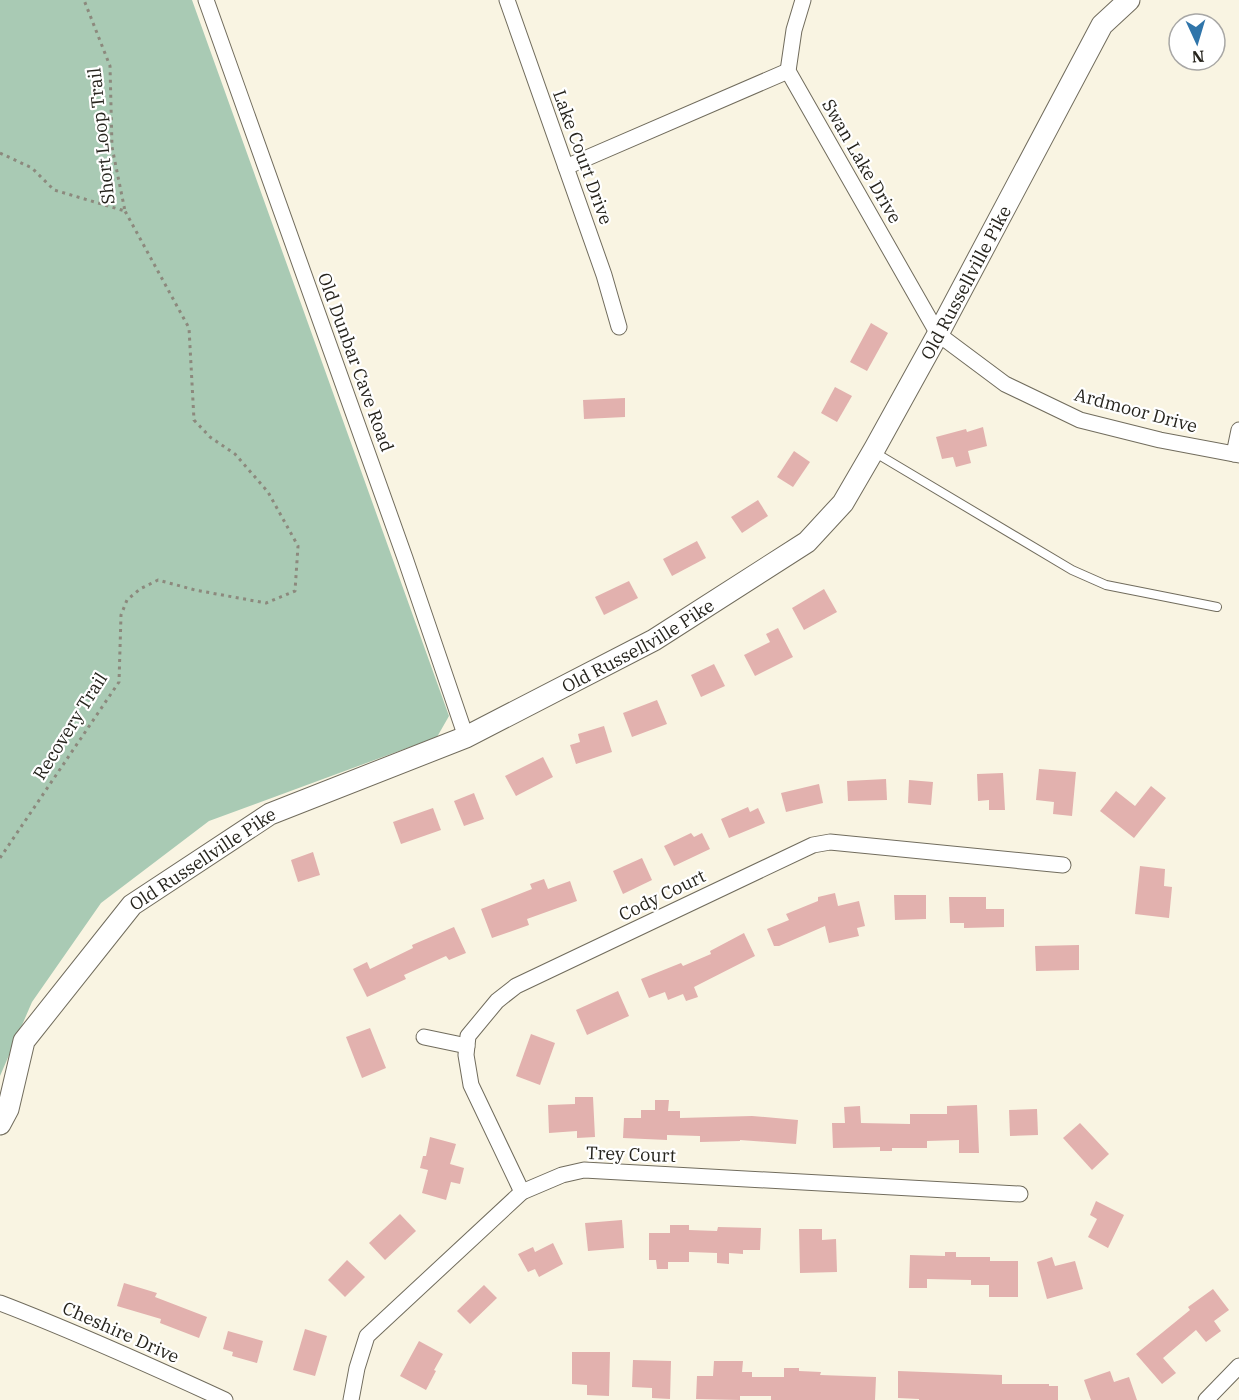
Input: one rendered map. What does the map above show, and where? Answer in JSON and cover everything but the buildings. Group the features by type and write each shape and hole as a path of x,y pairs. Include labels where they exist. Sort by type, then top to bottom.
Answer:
{"street":[{"name":"Old Dunbar Cave Road","path":"206,0 405,558 466,737"},
{"name":"Lake Court Drive","path":"507,0 604,275 619,327"},
{"path":"566,167 788,72 794,30 803,0"},
{"name":"Old Russellville Pike","path":"0,1124 8,1109 24,1041 132,905 270,814 466,737 654,640 807,542 843,503 938,334 1102,25 1129,0"},
{"name":"Swan Lake Drive","path":"788,72 938,334"},
{"name":"Ardmoor Drive","path":"938,334 1005,384 1080,420 1161,440 1236,454"},
{"path":"1236,454 1239,430"},
{"name":"Cody Court","path":"467,1046 468,1036 497,1001 516,986 813,845 830,842 1063,865"},
{"path":"424,1037 467,1046 466,1055 471,1085 522,1191"},
{"name":"Trey Court","path":"351,1400 357,1368 367,1336 522,1191 562,1175 584,1170 1020,1194"},
{"name":"Cheshire Drive","path":"0,1303 54,1324 225,1400"},
{"path":"1206,1400 1239,1366"}],"lane":[{"path":"873,451 1072,570 1106,585 1217,607"}],"path":[{"name":"Short Loop Trail","path":"0,153 32,168 54,189 125,211 112,147 110,66 84,0"},
{"name":"Recovery Trail","path":"0,858 119,682 120,615 127,600 140,589 158,580 195,590 266,603 295,591 298,546 268,492 235,454 210,437 194,420 189,328 125,211"}],"green space":[{"path":"0,0 192,0 449,716 437,737 209,821 101,903 32,1002 0,1076"}]}
